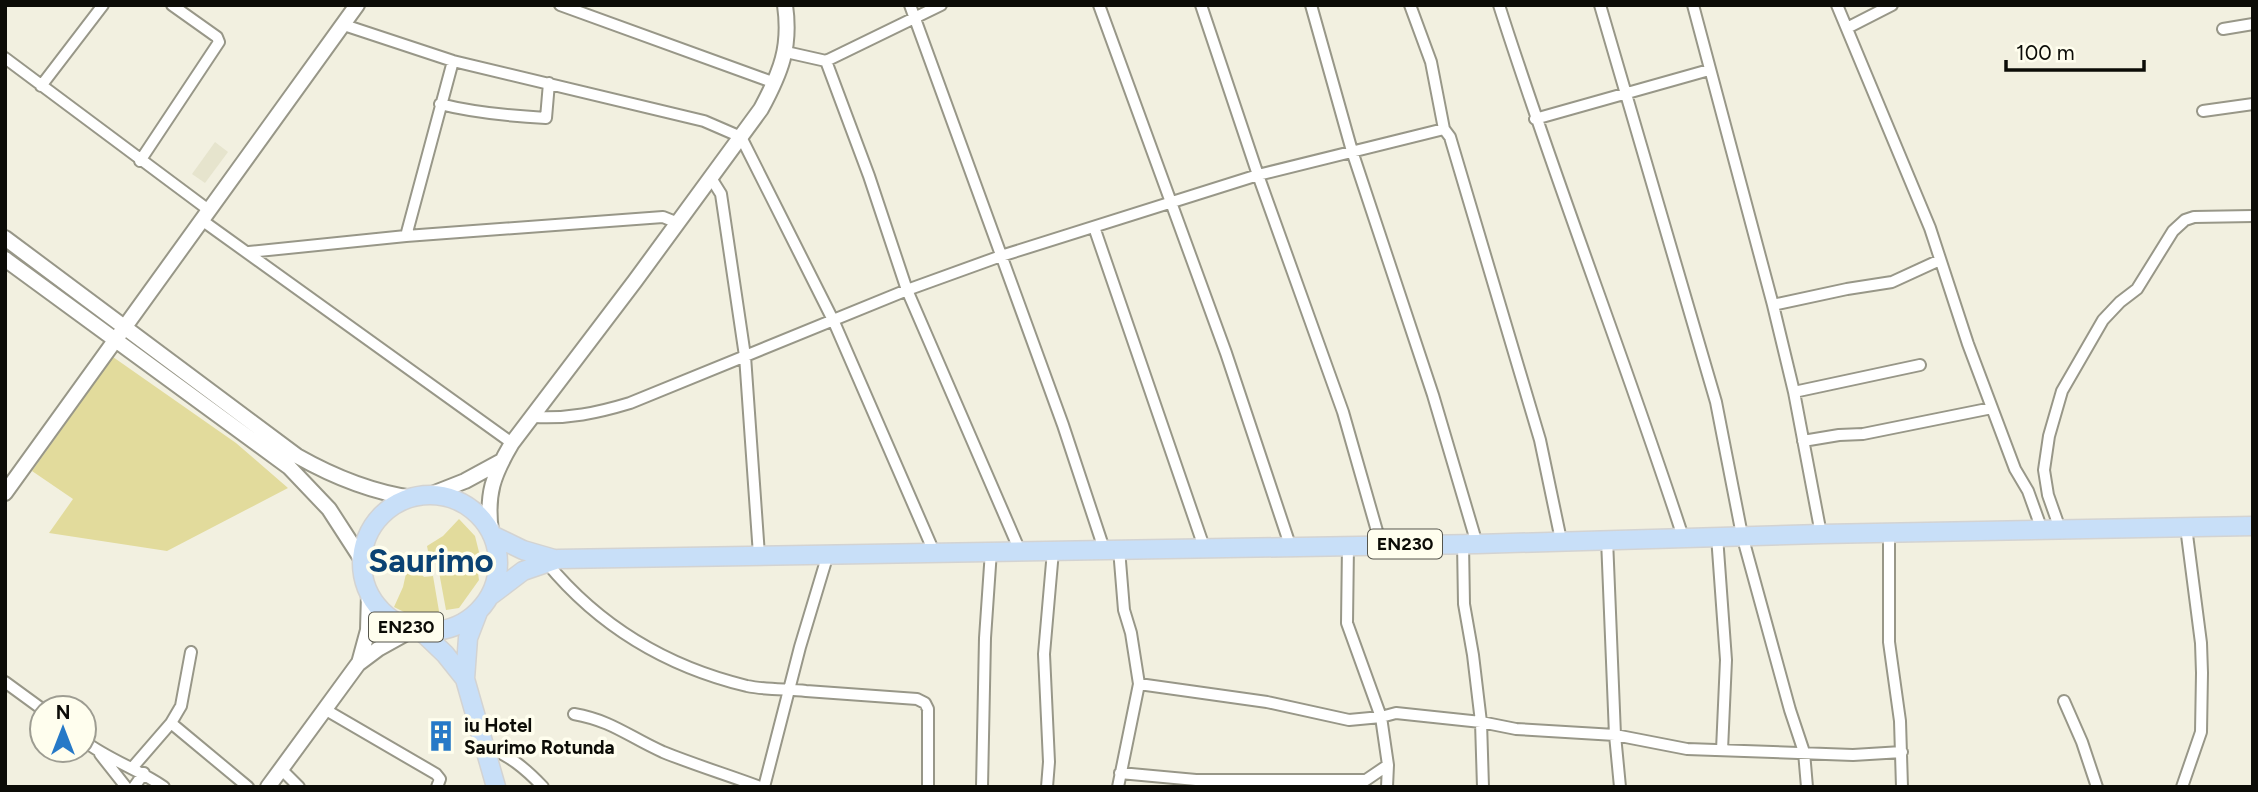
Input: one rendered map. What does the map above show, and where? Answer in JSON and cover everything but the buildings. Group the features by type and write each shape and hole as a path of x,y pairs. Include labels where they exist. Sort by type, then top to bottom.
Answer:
{"main road":[{"name":"EN230","path":"432,494 455,500 469,508 481,518 491,533 499,565 491,596"},
{"path":"362,560 365,543 383,514 397,504 432,494"},
{"name":"EN230","path":"496,787 465,678 468,638 478,612 491,596 523,571 553,561 2253,526"},
{"name":"EN230","path":"491,533 523,550 553,561"},
{"name":"EN230","path":"362,560 363,577 369,593 387,616 417,630 446,654 465,678"},
{"name":"EN230","path":"417,630 437,631 452,628 478,612"}],"street":[{"path":"41,86 103,5"},
{"path":"140,160 219,42 217,37 172,5"},
{"path":"5,493 127,328 357,5"},
{"path":"560,5 775,83"},
{"path":"491,533 488,502 500,462 741,137 775,83 786,52 785,5"},
{"path":"910,5 1111,549 1131,633 1139,684 1118,787"},
{"path":"786,52 826,61 941,5"},
{"path":"1100,5 1226,353 1290,545"},
{"path":"1201,5 1258,175 1343,412 1381,545"},
{"path":"1311,5 1352,151 1433,395 1470,543 1464,604 1474,655 1481,722 1483,787"},
{"path":"1410,5 1431,62 1444,130 1450,137 1540,440 1562,540"},
{"path":"1499,5 1535,119 1683,537"},
{"path":"1600,5 1716,402 1742,536 1804,752 1807,787"},
{"path":"1693,5 1773,305 1794,392 1821,534"},
{"path":"1837,5 1930,228 2015,469 2051,529"},
{"path":"1847,28 1892,5"},
{"path":"2223,29 2253,24"},
{"path":"344,25 453,61 704,121 741,137 834,322 934,552"},
{"path":"5,58 140,160 249,252 512,443"},
{"path":"406,236 453,61"},
{"path":"826,61 869,176 907,290 1020,551"},
{"path":"1535,119 1709,70"},
{"path":"440,104 498,115 546,118 549,83"},
{"path":"2203,111 2253,104"},
{"path":"534,417 559,419 589,415 620,406 834,322 907,290 1001,256 1258,175 1444,130"},
{"path":"711,178 721,194 745,356 759,555"},
{"path":"2051,529 2044,470 2049,436 2062,391 2103,320 2137,289 2173,231 2185,220 2194,217 2253,216"},
{"path":"249,252 406,236 663,217 678,223"},
{"path":"1094,227 1204,547"},
{"path":"5,238 127,328 293,461 362,560"},
{"path":"5,259 293,461 361,486 413,498"},
{"path":"1773,305 1892,282 1940,260"},
{"path":"1794,392 1920,365"},
{"path":"1803,441 1863,433 1992,408"},
{"path":"432,494 465,481 500,462"},
{"path":"2182,787 2201,732 2202,673 2201,643 2186,527"},
{"path":"1889,532 1889,642 1900,721 1902,787"},
{"path":"1717,536 1726,660 1722,750"},
{"path":"1607,539 1615,735 1620,787"},
{"path":"1348,545 1347,622 1381,717 1388,765 1387,787"},
{"path":"982,787 984,650 991,551"},
{"path":"1047,787 1049,762 1044,654 1053,551"},
{"path":"574,714 595,718 618,727 661,751 762,787 828,554"},
{"path":"553,561 570,589 607,621 668,659 704,673 750,687 917,699 925,702 928,709 928,787"},
{"path":"358,664 368,630 369,593"},
{"path":"268,787 358,664 378,649 417,630"},
{"path":"132,768 171,723 181,706 191,652"},
{"path":"5,682 28,699"},
{"path":"1139,684 1267,702 1349,720 1396,713 1481,722 1516,729 1615,735 1687,749 1853,755 1902,752"},
{"path":"2064,701 2082,742 2097,787"},
{"path":"326,710 436,774 440,779 437,787"},
{"path":"171,723 248,787"},
{"path":"485,746 521,764 543,787"},
{"path":"99,752 144,773 164,787"},
{"path":"99,752 126,787"},
{"path":"1120,773 1196,783 1318,784 1366,780 1388,765"},
{"path":"281,769 299,787"},
{"path":"134,787 144,773"}],"shaded area":[{"path":"215,142 228,152 205,183 192,174"},
{"path":"113,357 236,443 288,488 167,551 49,533 73,499 32,471"},
{"path":"459,519 475,536 481,560 441,564 439,557 428,551 427,546 443,536"},
{"path":"477,566 479,580 459,608 446,610 439,572"},
{"path":"416,568 424,577 433,576 440,617 416,618 394,607 407,569"}],"place":[{"name":"iu Hotel Saurimo Rotunda","path":"441,736"}],"district":[{"name":"Saurimo","path":"431,560"}]}
